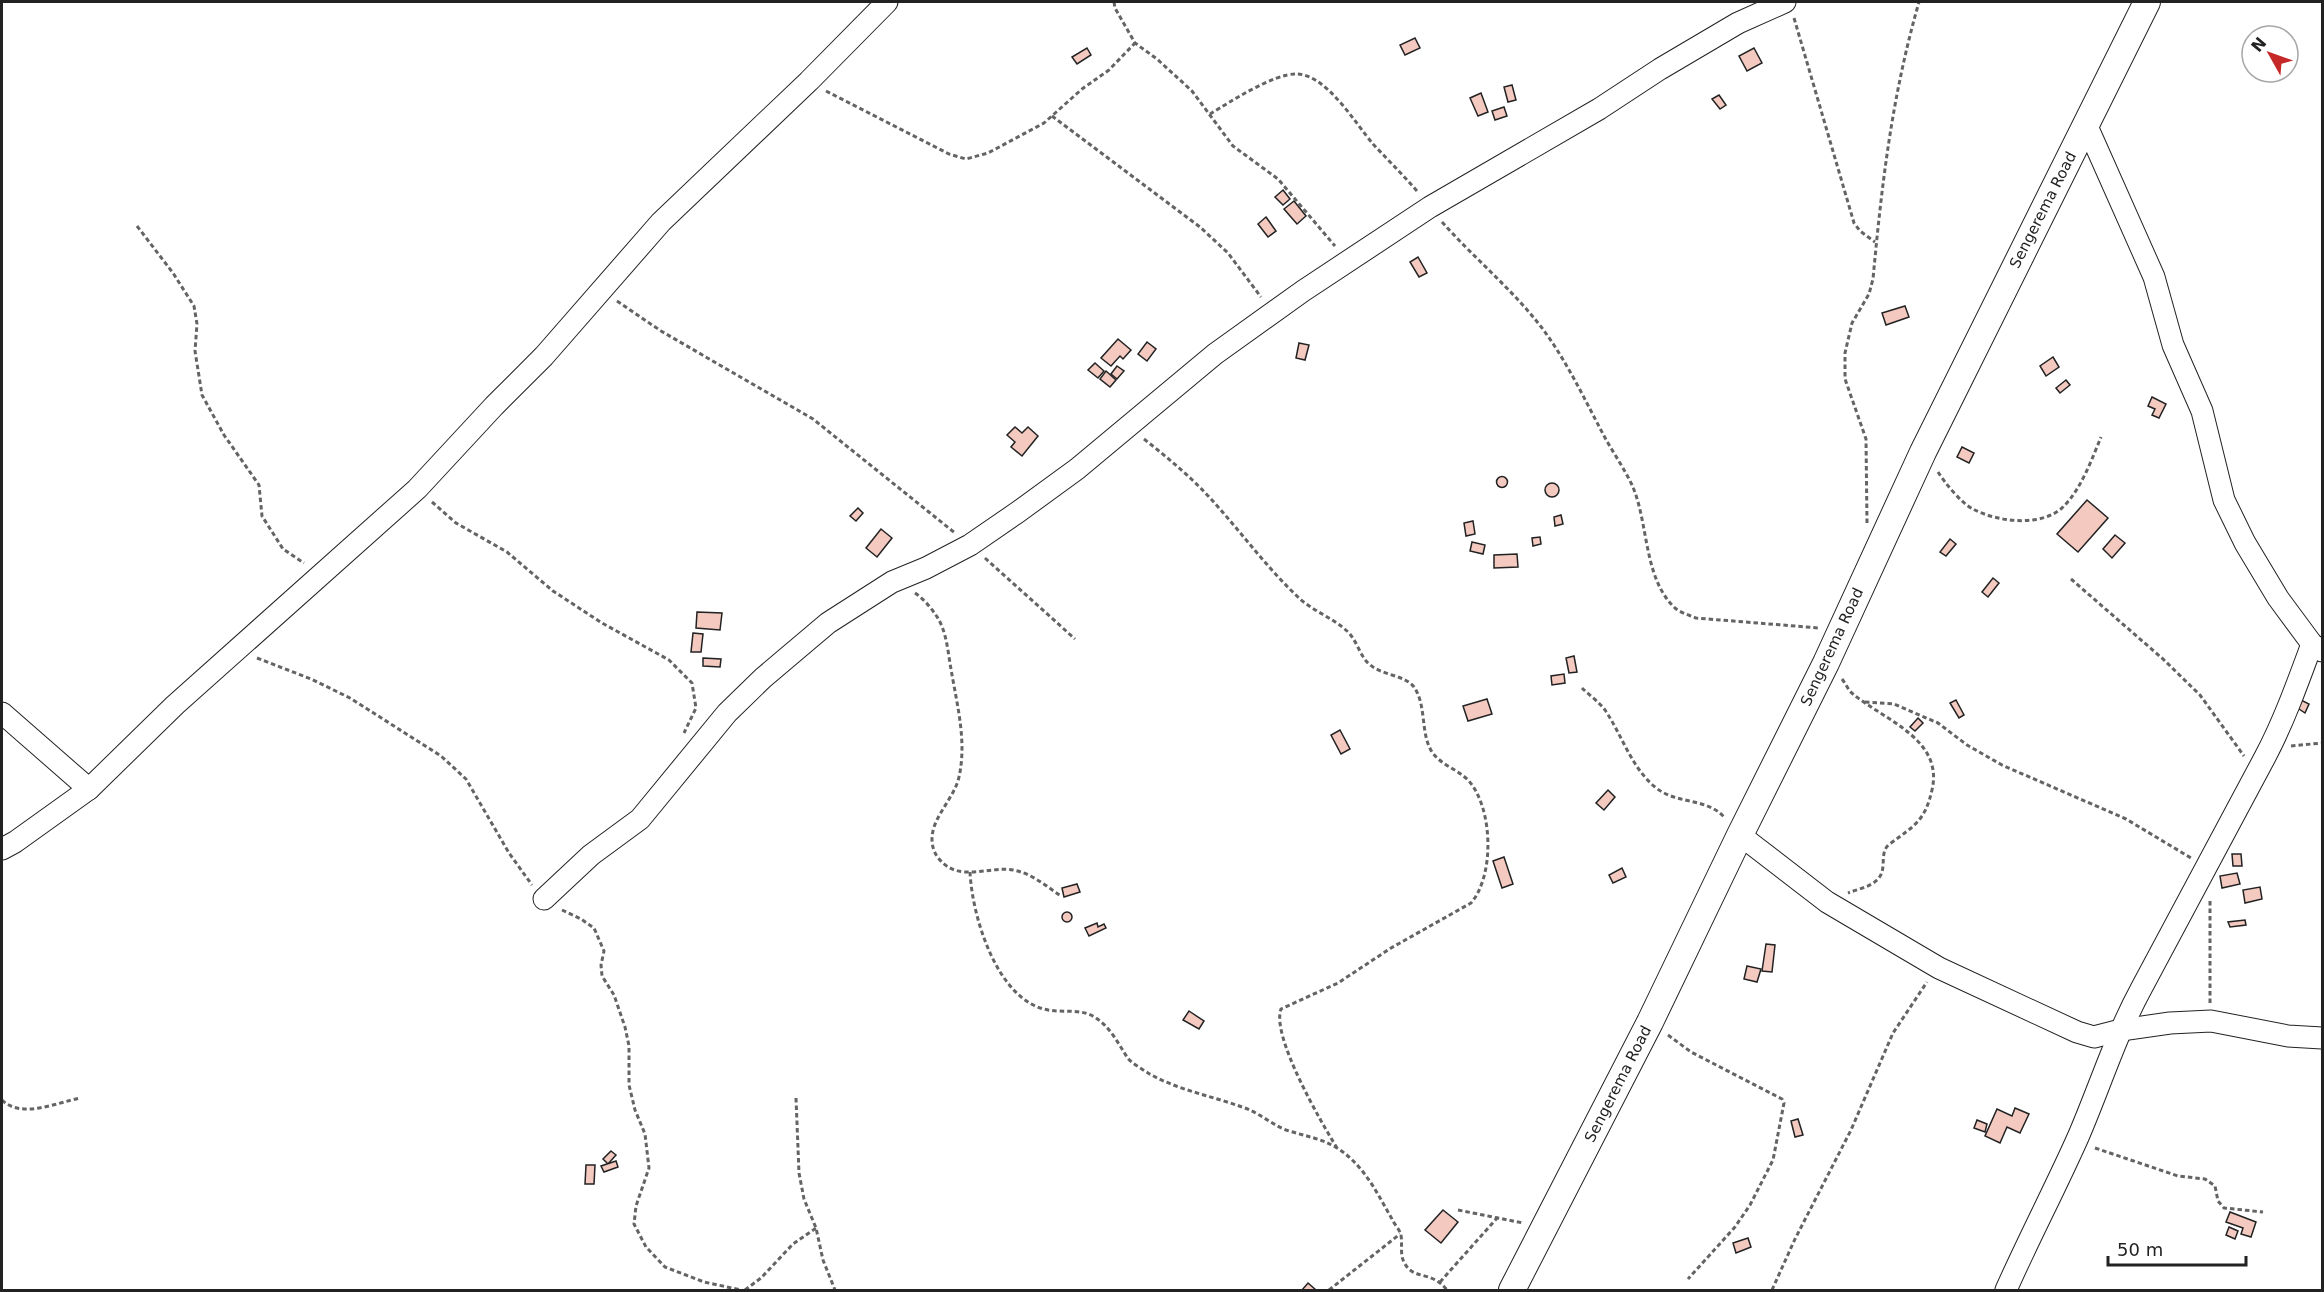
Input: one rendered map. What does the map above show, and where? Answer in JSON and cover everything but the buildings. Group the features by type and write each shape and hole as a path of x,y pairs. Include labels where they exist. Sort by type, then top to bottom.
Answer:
{"main road":[{"name":"Sengerema Road","path":"1512,1290 1650,1022 1842,630 1923,452 2146,2"}],"street":[{"path":"2,849 89,789 175,705 417,489 603,291 661,222 810,81 887,2"},
{"path":"544,899 591,855 640,819 727,713 763,678 828,623 892,582 926,568 970,545 1069,475 1215,354 1430,207 1599,109 1660,69 1738,23 1789,7"},
{"path":"2006,1290 2076,1141 2121,1030 2265,757 2317,648 2278,598 2245,543 2224,500 2202,411 2174,345 2154,277 2086,124"},
{"path":"2,713 89,789"},
{"path":"1740,835 1827,902 1939,968 2077,1032 2094,1037 2121,1030 2170,1023 2211,1022 2288,1036 2322,1038"}],"path":[{"path":"1114,2 1115,8 1135,43 1157,59 1192,91 1233,146 1278,179 1348,261"},
{"path":"1872,560 1865,510 1866,439 1845,379 1845,353 1852,323 1869,294 1873,279 1885,160 1898,81 1919,2"},
{"path":"1789,7 1854,223 1860,231 1876,243"},
{"path":"810,81 846,103 949,154 966,159 988,153 1052,116 1082,89 1109,70 1135,43"},
{"path":"1210,114 1243,94 1286,75 1298,74 1310,77 1333,94 1463,245 1508,288 1542,328 1632,485 1642,515 1653,567 1665,596 1677,610 1696,618 1842,630"},
{"path":"1052,116 1200,227 1227,253 1272,313"},
{"path":"137,226 173,273 194,306 197,324 195,351 202,395 224,435 258,485 261,516 283,549 321,573"},
{"path":"603,291 661,331 813,419 970,545 1075,639"},
{"path":"1128,426 1177,465 1201,489 1299,599 1347,631 1367,662 1382,674 1404,680 1414,687 1426,741 1433,753 1444,764 1468,780 1477,792 1482,806 1488,833 1488,859 1478,895 1472,903 1391,948 1338,983 1281,1009 1279,1022 1293,1062 1315,1114 1336,1148"},
{"path":"1923,452 1946,483 1971,509 2012,521 2046,519 2064,506 2086,473 2101,437"},
{"path":"417,489 456,523 507,552 553,591 602,623 669,660 692,683 696,708 680,741 678,772"},
{"path":"2072,579 2163,658 2200,695 2256,771"},
{"path":"892,582 916,593 939,620 945,634 961,720 959,776 952,797 934,827 933,848 944,865 955,871 1011,869 1027,873 1060,897"},
{"path":"236,650 311,678 350,698 441,756 466,779 509,853 544,899 594,928 604,951 601,965 602,976 614,995 625,1027 629,1046 629,1085 635,1110 645,1134 650,1168 636,1206 634,1224 645,1246 665,1267 704,1282 743,1290 761,1278 793,1244 816,1228"},
{"path":"1826,663 1852,693 1916,738 1926,750 1933,766 1934,784 1929,805 1913,828 1885,849 1883,871 1879,878 1870,885 1827,902"},
{"path":"1582,688 1603,707 1639,769 1656,788 1685,802 1711,806 1718,810 1740,835"},
{"path":"1865,702 1894,704 1938,723 1967,745 2002,765 2126,819 2205,867 2211,938 2209,984 2211,1022"},
{"path":"970,872 971,890 987,946 1013,991 1028,1003 1047,1010 1076,1011 1095,1017 1122,1047 1128,1059 1150,1074 1208,1097 1244,1107 1284,1129 1311,1136 1336,1148 1353,1160 1370,1180 1401,1233 1400,1250 1410,1271 1440,1282 1447,1290"},
{"path":"1772,1290 1795,1239 1851,1130 1893,1033 1916,996 1939,968"},
{"path":"1650,1022 1691,1052 1782,1099 1784,1103 1773,1160 1750,1205 1689,1279"},
{"path":"2,1100 9,1107 27,1110 80,1098"},
{"path":"796,1098 799,1173 804,1199 816,1228 823,1260 835,1290"},
{"path":"2076,1141 2178,1176 2210,1181 2215,1186 2218,1201 2224,1208 2263,1212"},
{"path":"1458,1210 1545,1228"},
{"path":"1440,1282 1498,1217"},
{"path":"1329,1290 1401,1233"}]}
